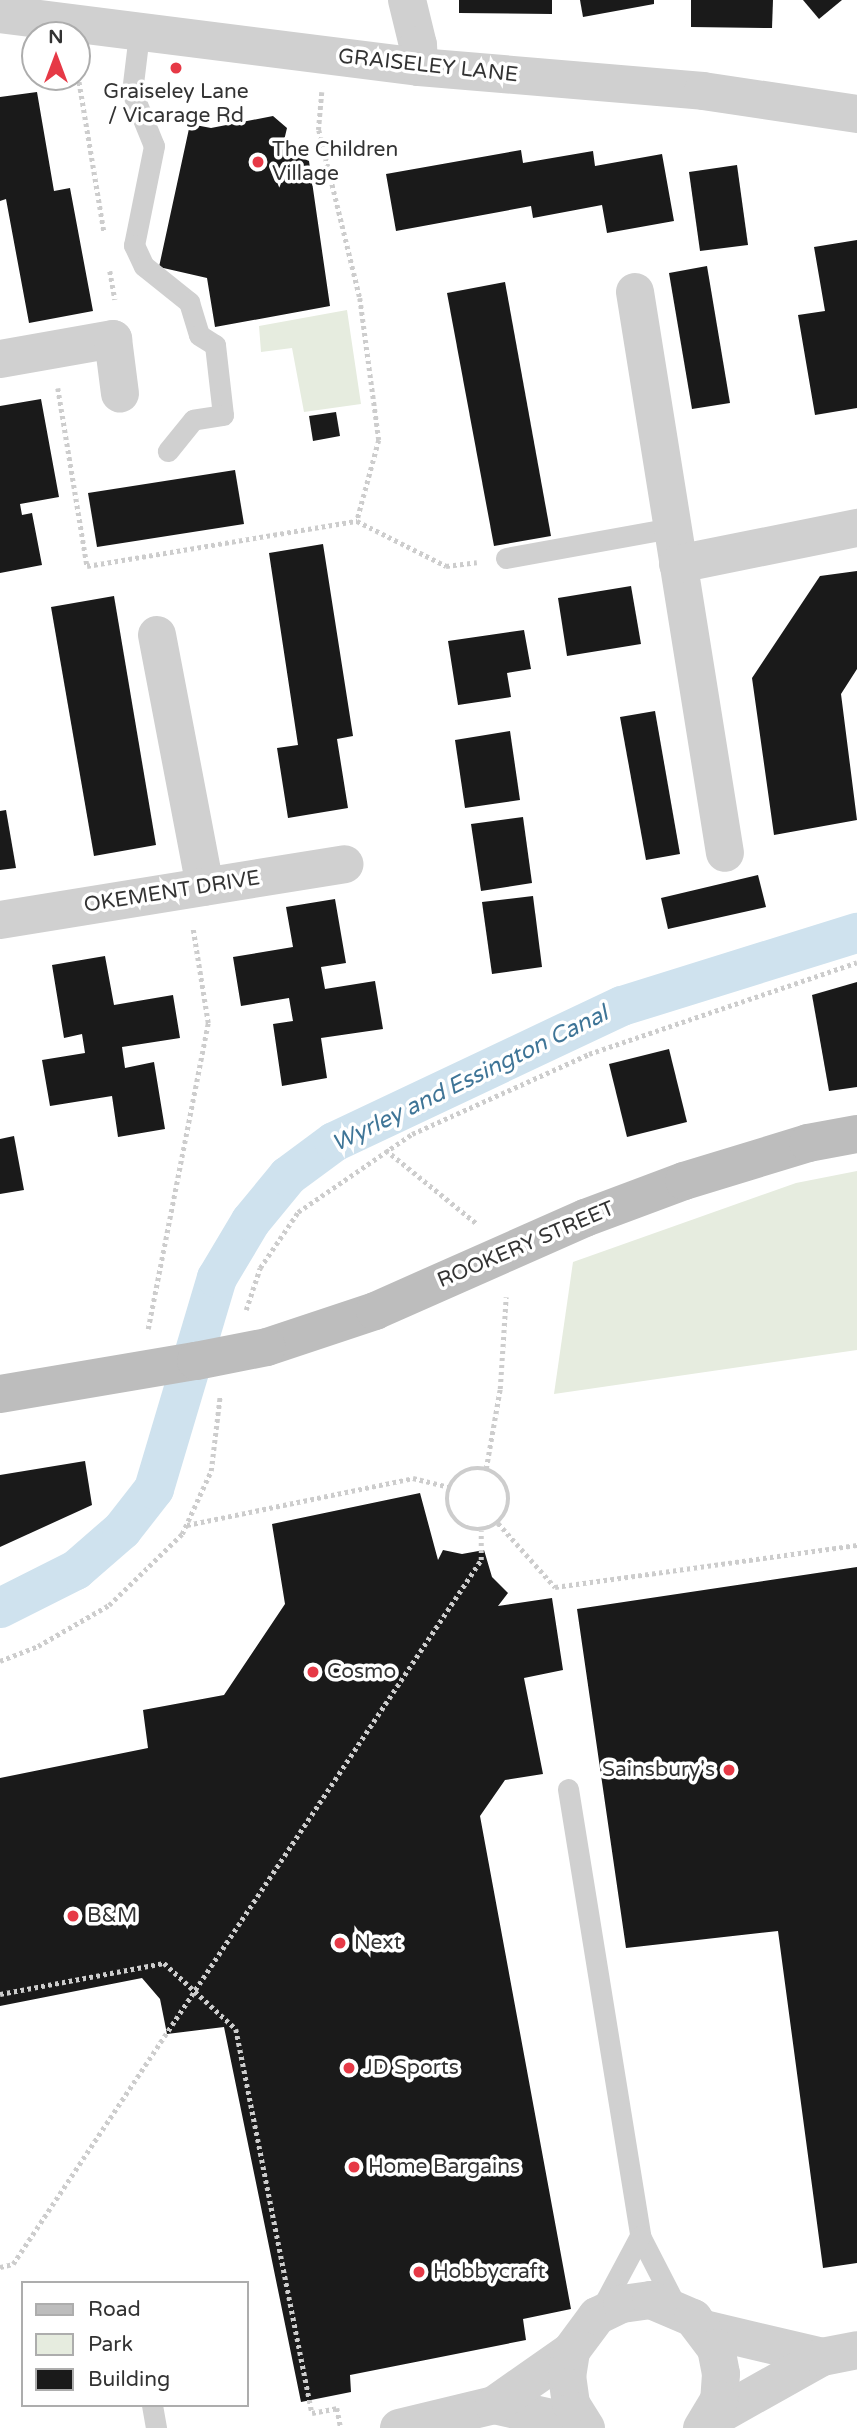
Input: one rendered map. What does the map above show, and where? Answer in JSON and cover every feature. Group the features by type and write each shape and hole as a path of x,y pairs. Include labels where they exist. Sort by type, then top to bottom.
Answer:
{"street":[{"path":"407,0 418,45 419,67"},
{"name":"GRAISELEY LANE","path":"0,14 139,34 419,67 703,91 857,114"},
{"path":"635,292 725,853"},
{"path":"0,359 113,339 120,394"},
{"path":"675,546 857,528"},
{"path":"157,635 196,888"},
{"name":"OKEMENT DRIVE","path":"0,920 344,864"},
{"name":"ROOKERY STREET","path":"0,1394 102,1379 196,1361 254,1334 374,1311 509,1250 684,1181 808,1143 857,1134"},
{"path":"398,2428 494,2405 571,2351 597,2316 622,2304 651,2300 690,2318 840,2354"},
{"path":"690,2318 716,2348 722,2374 719,2400 705,2424"},
{"path":"571,2351 567,2377 571,2404 584,2426"},
{"path":"705,2424 840,2354"},
{"path":"494,2405 584,2426"}],"lane":[{"path":"139,34 132,92 154,146 134,245 144,266 189,302 199,335 215,345 222,415 193,420 168,451"},
{"path":"506,558 675,546"},
{"path":"568,1789 640,2236 690,2318"},
{"path":"597,2316 640,2236"},
{"path":"152,2407 156,2428"}],"path":[{"path":"327,56 319,130 360,298 379,440 358,521"},
{"path":"81,91 105,239"},
{"path":"109,265 118,318 113,339"},
{"path":"54,351 62,429 87,566 358,521 446,566 506,558"},
{"path":"140,1371 208,1023 196,888"},
{"path":"254,1334 260,1268 298,1212 386,1150 589,1054 857,962"},
{"path":"386,1150 509,1250 500,1389 486,1469"},
{"path":"0,1661 37,1646 109,1605 186,1525 211,1471 215,1415 222,1388"},
{"path":"486,1469 507,1488 508,1507 498,1523 481,1531 461,1525 453,1517 447,1497 450,1487 465,1471 486,1469"},
{"path":"186,1525 413,1478 450,1487"},
{"path":"498,1523 555,1587 857,1545"},
{"path":"0,2267 13,2264 481,1560 481,1531"},
{"path":"0,1994 164,1963 196,1989 236,2029 312,2413 337,2408 341,2428"}],"green space":[{"path":"347,310 361,404 304,412 292,348 261,352 259,326"},
{"path":"857,1171 857,1350 554,1394 573,1262 796,1183"}],"building":[{"path":"459,0 552,0 552,14 459,13"},
{"path":"580,0 654,0 654,4 583,17"},
{"path":"691,0 773,0 772,28 691,27"},
{"path":"803,0 842,0 819,19"},
{"path":"37,92 54,191 70,188 93,311 29,323 6,199 0,201 0,97"},
{"path":"273,116 287,128 282,149 309,161 330,306 215,327 207,278 159,267 190,124 211,128"},
{"path":"521,150 523,163 593,151 595,166 662,154 674,221 607,233 602,205 533,218 531,206 396,231 386,174"},
{"path":"737,165 748,245 700,251 689,172"},
{"path":"857,240 857,408 815,415 798,315 825,311 814,247"},
{"path":"707,266 730,403 692,409 669,273"},
{"path":"505,282 551,536 494,546 447,293"},
{"path":"41,399 59,497 20,504 22,515 32,513 42,565 0,573 0,406"},
{"path":"336,412 340,436 313,441 309,416"},
{"path":"235,470 244,524 97,547 88,493"},
{"path":"323,544 353,736 337,739 348,808 288,818 277,748 298,745 269,553"},
{"path":"857,571 857,669 841,694 857,820 774,835 752,678 820,576"},
{"path":"631,586 641,644 567,656 558,598"},
{"path":"114,596 156,845 94,856 51,607"},
{"path":"524,630 531,669 507,673 511,697 458,705 448,641"},
{"path":"655,711 680,854 646,860 620,717"},
{"path":"510,731 520,800 465,808 455,740"},
{"path":"6,810 16,868 0,870 0,811"},
{"path":"523,817 532,883 481,891 471,824"},
{"path":"758,875 766,907 668,929 661,898"},
{"path":"533,896 542,967 492,974 482,902"},
{"path":"335,899 346,963 321,967 325,989 375,981 383,1029 321,1038 327,1078 282,1086 273,1024 293,1021 289,998 241,1006 233,957 293,947 286,907"},
{"path":"105,956 114,1005 173,995 180,1038 122,1047 125,1068 154,1062 165,1129 118,1137 112,1096 50,1106 42,1060 85,1053 82,1034 64,1038 52,965"},
{"path":"857,982 857,1087 829,1091 812,995"},
{"path":"669,1049 687,1122 627,1137 609,1064"},
{"path":"14,1136 24,1190 0,1194 0,1139"},
{"path":"85,1461 92,1505 0,1547 0,1475"},
{"path":"420,1493 438,1560 443,1550 462,1554 484,1550 492,1577 508,1593 498,1606 552,1598 563,1670 524,1678 543,1774 505,1780 480,1816 571,2309 523,2319 526,2340 350,2375 351,2392 301,2402 224,2027 167,2034 160,1999 142,1978 0,2006 0,1778 148,1748 143,1710 224,1695 285,1604 272,1524"},
{"name":"Sainsbury's","path":"857,1567 857,2263 823,2268 778,1931 626,1948 577,1609"}],"waterway":[{"name":"Wyrley and Essington Canal","path":"0,1608 76,1570 122,1530 154,1489 217,1278 251,1221 288,1176 334,1142 622,1006 857,933"}],"place":[{"name":"Graiseley Lane / Vicarage Rd","path":"176,68"},
{"name":"The Children Village","path":"258,162"},
{"name":"Cosmo","path":"313,1672"},
{"name":"Sainsbury's","path":"729,1770"},
{"name":"B&M","path":"73,1916"},
{"name":"Next","path":"340,1943"},
{"name":"JD Sports","path":"349,2068"},
{"name":"Home Bargains","path":"354,2167"},
{"name":"Hobbycraft","path":"419,2272"}]}
